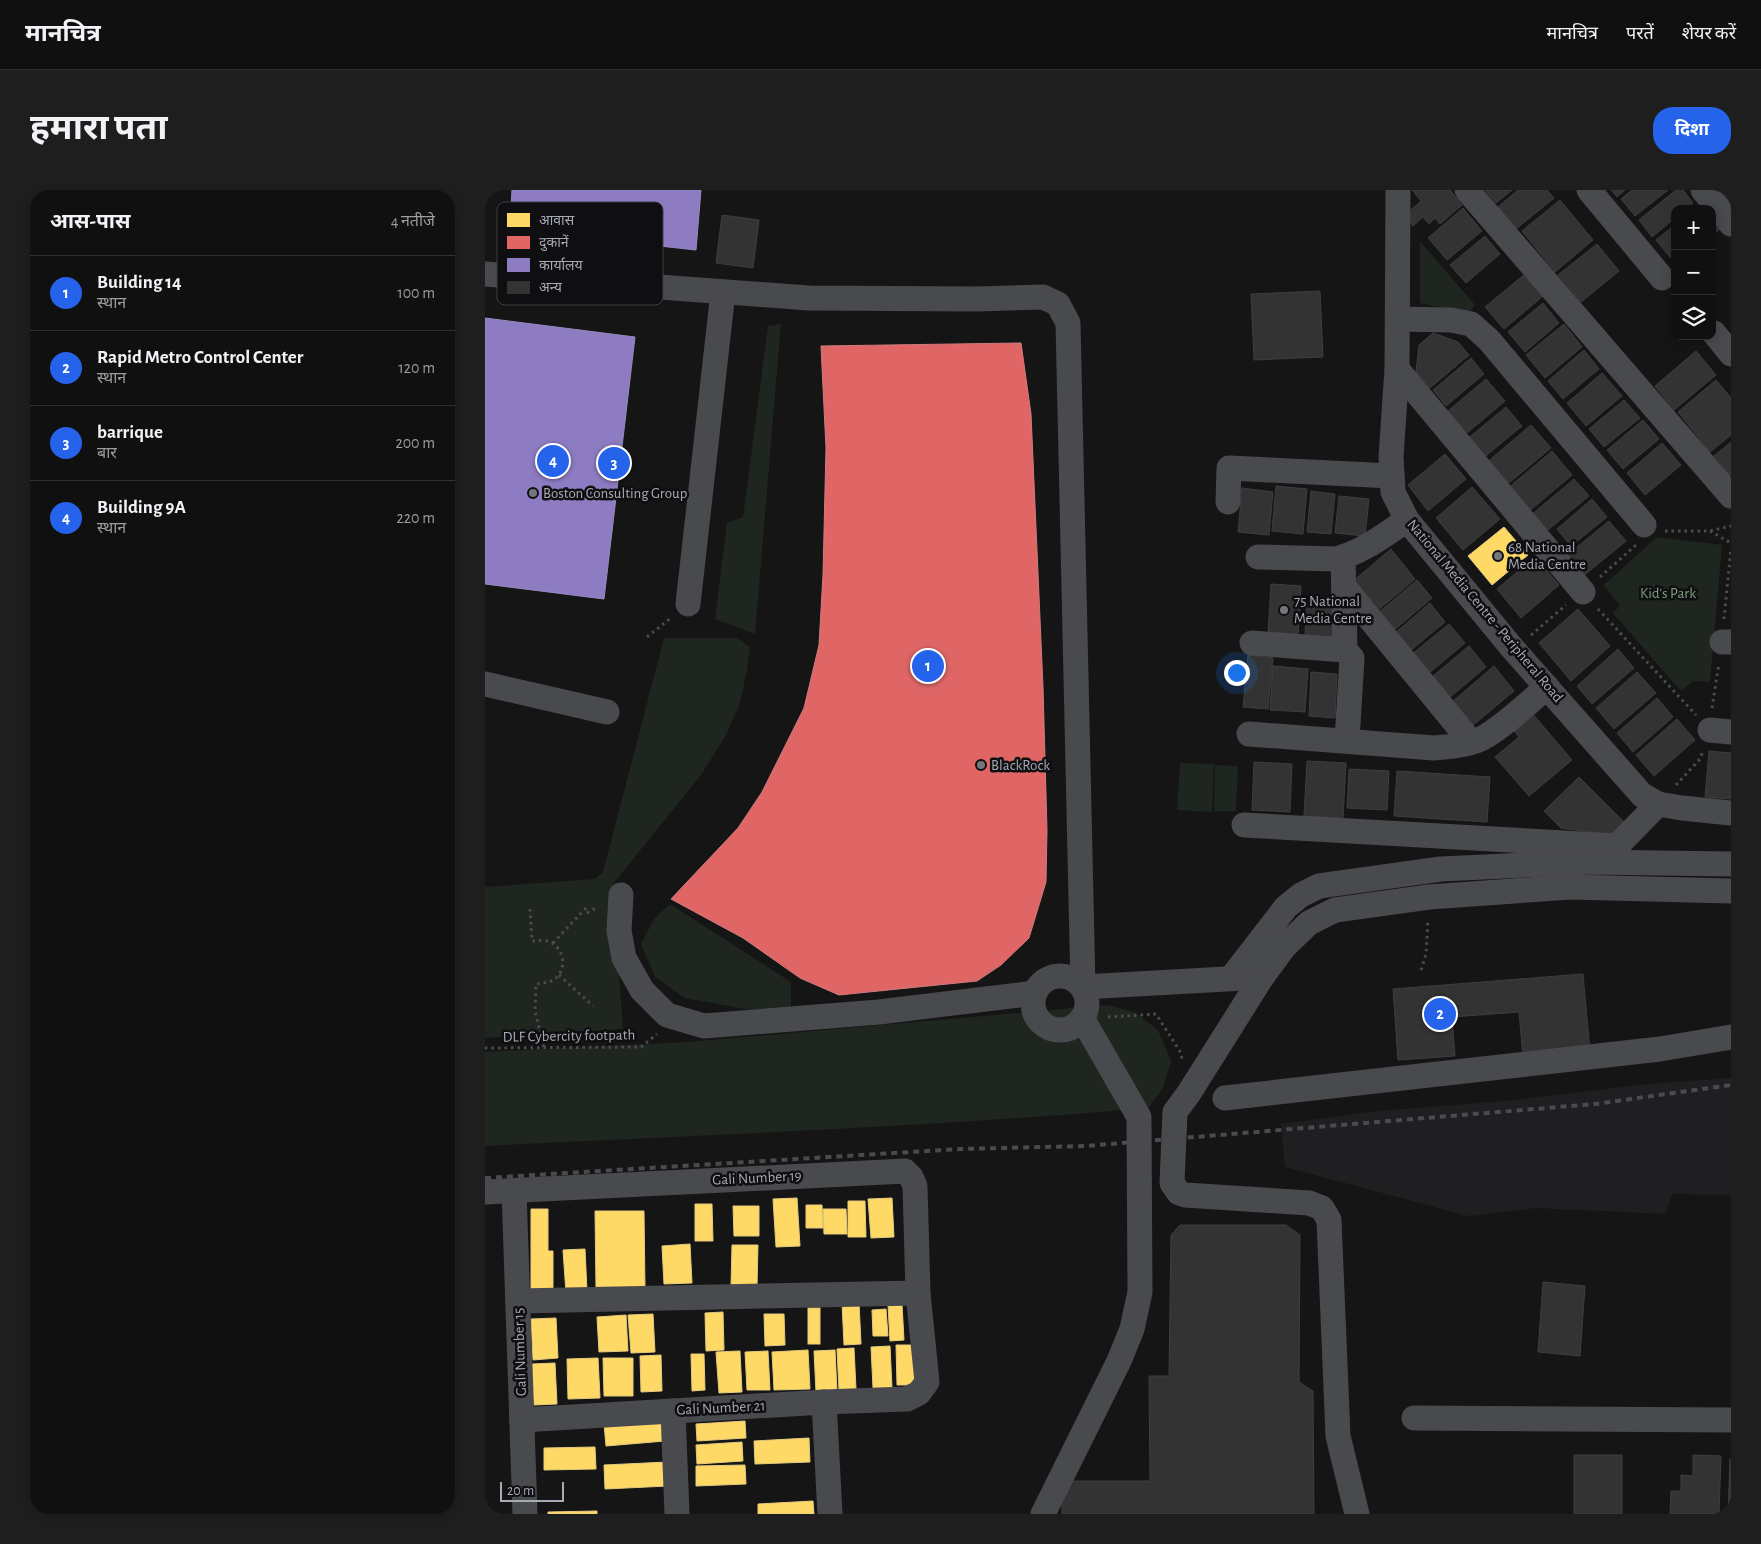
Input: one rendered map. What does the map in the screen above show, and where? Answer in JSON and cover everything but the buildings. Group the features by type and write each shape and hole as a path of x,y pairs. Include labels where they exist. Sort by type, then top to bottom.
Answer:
{"street":[{"name":"National Media Centre - Peripheral Road","path":"1398,190 1397,369 1391,456 1393,492 1407,520 1513,649 1642,795 1658,804 1731,813"},
{"path":"1467,190 1731,496"},
{"path":"1589,190 1662,278"},
{"path":"1703,190 1731,224"},
{"path":"663,287 809,298 1043,296 1059,304 1068,323 1083,987 1088,1005 1082,1018 1072,1028 1063,1030 1046,1027 1035,1014 1033,1005 1035,993 1042,982 1049,977 1058,975 1067,976 1083,987 1262,977"},
{"path":"688,604 723,292"},
{"path":"1398,319 1451,320 1471,324 1489,340 1644,525"},
{"path":"1716,335 1731,354"},
{"path":"1397,369 1583,592"},
{"path":"1228,502 1229,468 1392,476"},
{"path":"1258,557 1336,559 1354,554 1407,520"},
{"path":"1343,557 1345,650 1352,658 1347,741"},
{"path":"1344,587 1471,742"},
{"path":"1251,642 1345,650"},
{"path":"485,684 607,712"},
{"path":"1249,734 1434,748 1459,746 1478,740 1494,730 1547,687"},
{"path":"1245,825 1617,846 1658,804"},
{"path":"1232,978 1286,907 1301,895 1319,886 1441,869 1589,862 1731,864"},
{"path":"1387,876 1391,902"},
{"path":"1357,1514 1338,1436 1329,1220 1322,1208 1309,1203 1185,1195 1179,1193 1172,1183 1182,1103 1262,977 1284,947 1309,923 1335,910 1429,897 1570,887 1731,892"},
{"path":"621,895 619,931 624,958 642,990 667,1015 704,1026 879,1012 1035,993"},
{"path":"1043,1514 1119,1361 1132,1329 1140,1292 1139,1117 1082,1018"},
{"path":"1225,1098 1660,1049 1731,1037"},
{"path":"1139,1117 1182,1103"},
{"name":"Gali Number 19","path":"485,1192 905,1171 915,1186 918,1293"},
{"name":"Gali Number 15","path":"514,1191 525,1514"},
{"path":"518,1301 918,1293"},
{"name":"Gali Number 21","path":"522,1420 824,1402 907,1399 919,1392 927,1382 918,1293"},
{"path":"824,1402 829,1514"},
{"path":"673,1411 677,1514"},
{"path":"1414,1418 1731,1420"}],"path":[{"path":"1644,525 1652,531 1710,531 1731,526"},
{"path":"1710,531 1731,543"},
{"path":"1658,804 1700,759 1720,731 1731,548"},
{"path":"1583,592 1720,731"},
{"path":"647,637 688,604"},
{"path":"1421,970 1426,954 1429,897"},
{"path":"553,943 586,908"},
{"path":"530,909 531,941 543,940 553,943 562,955 563,962 559,975 554,980 536,984 535,1011 544,1048"},
{"path":"559,975 593,1006"},
{"path":"1082,1018 1156,1014 1181,1053 1182,1103"},
{"name":"DLF Cybercity footpath","path":"485,1048 641,1048 656,1036 667,1015"}],"shaded area":[{"path":"1731,1078 1731,1195 1672,1194 1666,1214 1536,1208 1468,1216 1285,1167 1281,1124 1378,1111 1504,1101 1656,1083"}],"green space":[{"path":"1420,241 1475,305 1469,313 1420,303"},
{"path":"781,324 755,634 715,619 727,523 743,517 768,326"},
{"name":"Kid's Park","path":"1657,537 1722,545 1710,682 1693,681 1681,691 1613,613 1620,606 1604,585"},
{"path":"664,638 737,638 750,647 740,703 726,735 701,775 613,884 623,1029 485,1038 485,887 595,879 603,872"},
{"path":"1180,763 1214,764 1212,812 1177,810"},
{"path":"1215,765 1238,766 1236,811 1214,811"},
{"path":"670,904 791,982 791,1009 750,1010 685,998 655,977 641,944 654,919"},
{"path":"1108,1005 1134,1012 1158,1030 1171,1061 1163,1088 1148,1108 900,1125 485,1146 485,1052 687,1042"}],"railway":[{"path":"485,1178 960,1149 1086,1146 1595,1104 1731,1085"}],"place":[{"name":"Building 9A","path":"553,461"},
{"name":"barrique","path":"614,463"},
{"name":"Boston Consulting Group","path":"533,493"},
{"name":"68 National Media Centre","path":"1498,556"},
{"name":"75 National Media Centre","path":"1284,610"},
{"name":"Building 14","path":"928,666"},
{"name":"BlackRock","path":"981,765"},
{"name":"Rapid Metro Control Center","path":"1440,1014"}]}
